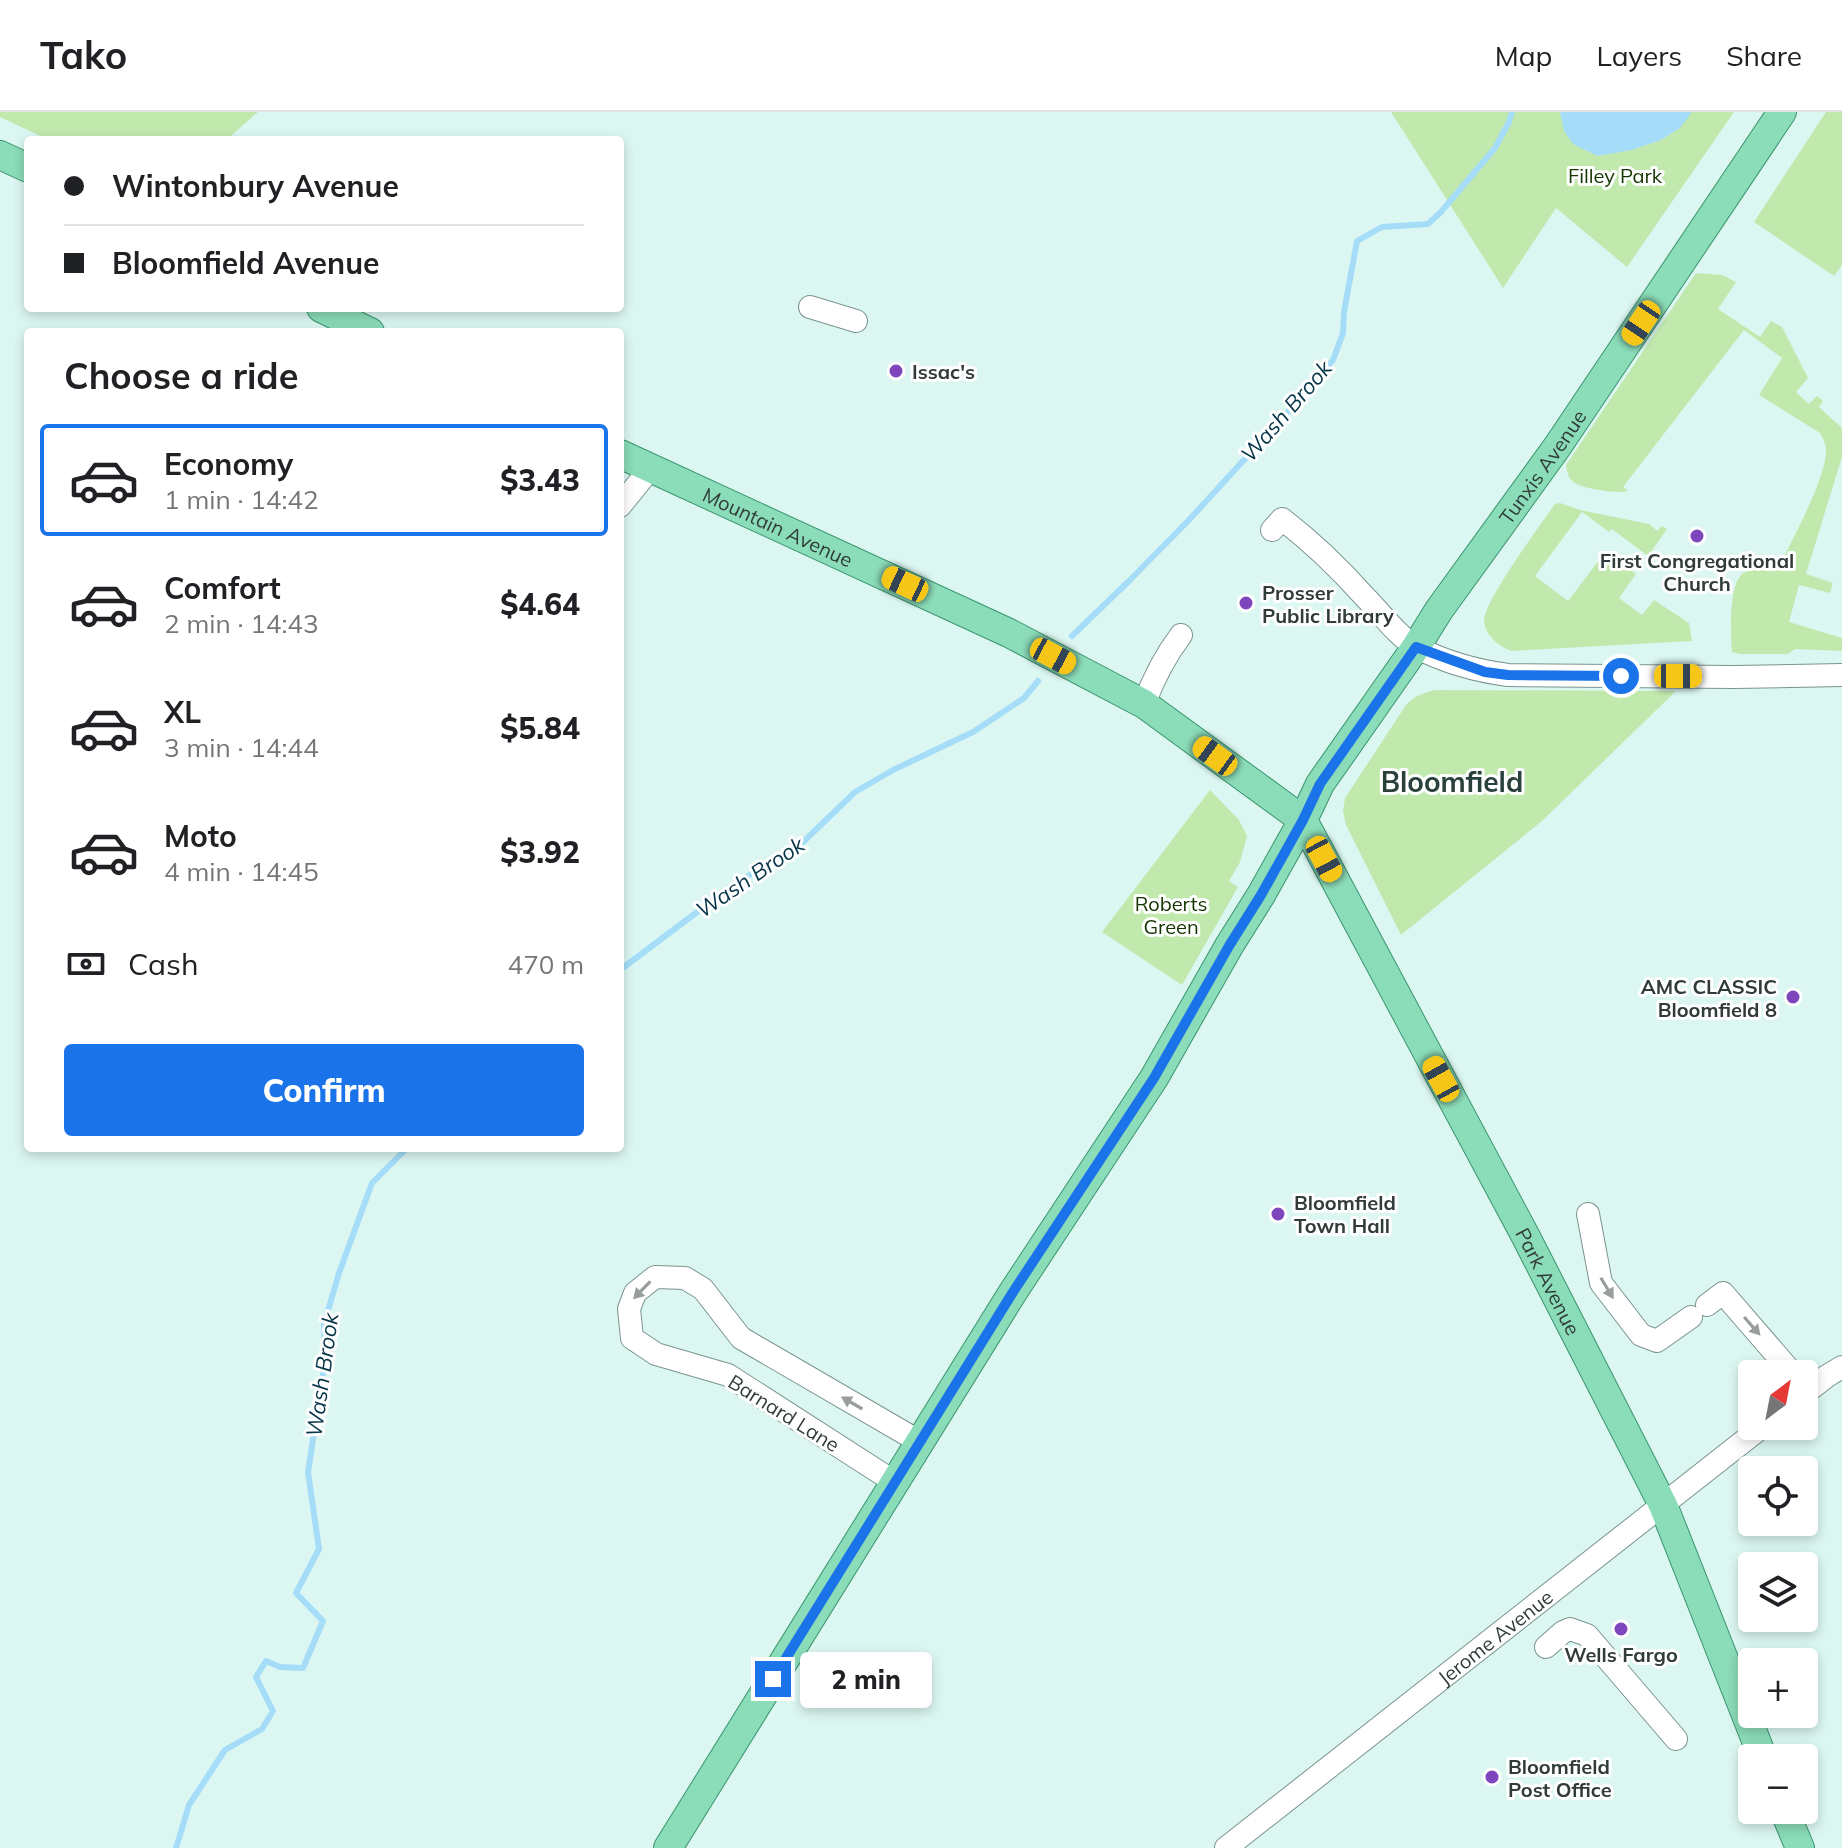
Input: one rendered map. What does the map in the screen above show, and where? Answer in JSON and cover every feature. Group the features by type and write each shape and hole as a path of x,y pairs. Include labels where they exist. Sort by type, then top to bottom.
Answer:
{"main road":[{"name":"Tunxis Avenue","path":"668,1848 1013,1292 1154,1078 1303,820 1320,784 1439,610 1557,447 1782,112"},
{"path":"0,155 24,166"},
{"path":"329,312 362,328"},
{"name":"Mountain Avenue","path":"624,456 996,626 1144,704 1303,820"},
{"name":"Park Avenue","path":"1303,820 1526,1237 1663,1505 1757,1744"},
{"path":"1790,1824 1800,1848"}],"street":[{"path":"810,307 856,321"},
{"path":"624,501 650,469"},
{"path":"1272,530 1282,519 1307,538 1416,647 1485,672 1508,675 1734,677 1842,675"},
{"path":"1144,704 1151,685 1181,635"},
{"path":"1588,1214 1601,1283 1641,1335 1657,1341 1723,1293 1780,1360"},
{"name":"Barnard Lane","path":"896,1483 728,1375 656,1354 632,1338 629,1309 635,1293 655,1277 685,1278 703,1289 741,1338 920,1442"},
{"path":"1818,1380 1842,1367"},
{"name":"Jerome Avenue","path":"1226,1848 1745,1440"},
{"path":"1546,1647 1570,1629 1587,1635 1676,1739"}],"green space":[{"path":"0,112 258,112 231,136 40,136 0,117"},
{"name":"Filley Park","path":"1391,112 1734,112 1627,267 1556,208 1503,288"},
{"path":"1826,112 1842,112 1842,265 1834,276 1754,222"},
{"path":"1696,273 1722,275 1736,282 1718,309 1760,337 1771,321 1782,327 1808,378 1796,392 1809,404 1817,396 1823,401 1819,407 1842,428 1842,457 1806,574 1833,583 1830,593 1799,585 1789,622 1842,638 1842,651 1795,649 1788,654 1732,652 1731,612 1738,580 1745,572 1780,565 1815,492 1826,451 1820,433 1759,395 1782,358 1744,330 1623,487 1628,491 1586,487 1575,483 1568,475 1566,465"},
{"path":"1555,504 1649,524 1657,531 1662,526 1667,529 1648,556 1612,529 1609,532 1582,512 1535,576 1568,601 1606,551 1636,574 1619,598 1642,615 1654,600 1689,623 1692,641 1512,651 1494,640 1484,621 1486,611 1514,562"},
{"path":"1435,690 1676,691 1542,821 1401,935 1346,825 1343,811 1345,798 1406,705 1419,695"},
{"name":"Roberts Green","path":"1210,790 1239,820 1247,836 1240,862 1229,881 1238,887 1182,985 1102,932"}],"water":[{"path":"1560,112 1692,112 1680,128 1661,140 1632,150 1597,156 1573,144 1564,131"}],"waterway":[{"name":"Wash Brook","path":"1072,636 1188,521 1333,360 1343,333 1357,241 1382,227 1428,224 1495,148 1512,112"},
{"name":"Wash Brook","path":"624,967 733,885 800,845 855,792 973,732 1024,698 1038,681"},
{"name":"Wash Brook","path":"176,1848 189,1805 225,1750 262,1729 273,1711 256,1677 266,1661 280,1667 303,1668 323,1621 296,1593 319,1549 308,1472 325,1362 324,1324 372,1183 403,1152"}],"place":[{"name":"Issac's","path":"896,371"},
{"name":"First Congregational Church","path":"1697,536"},
{"name":"Prosser Public Library","path":"1246,603"},
{"name":"AMC CLASSIC Bloomfield 8","path":"1793,997"},
{"name":"Bloomfield Town Hall","path":"1278,1214"},
{"name":"Wells Fargo","path":"1621,1629"},
{"name":"Bloomfield Post Office","path":"1492,1777"}],"district":[{"name":"Bloomfield","path":"1452,781"}],"route":[{"path":"773,1679 1013,1292 1154,1078 1261,895 1320,784 1416,647 1485,672 1621,676"}]}
